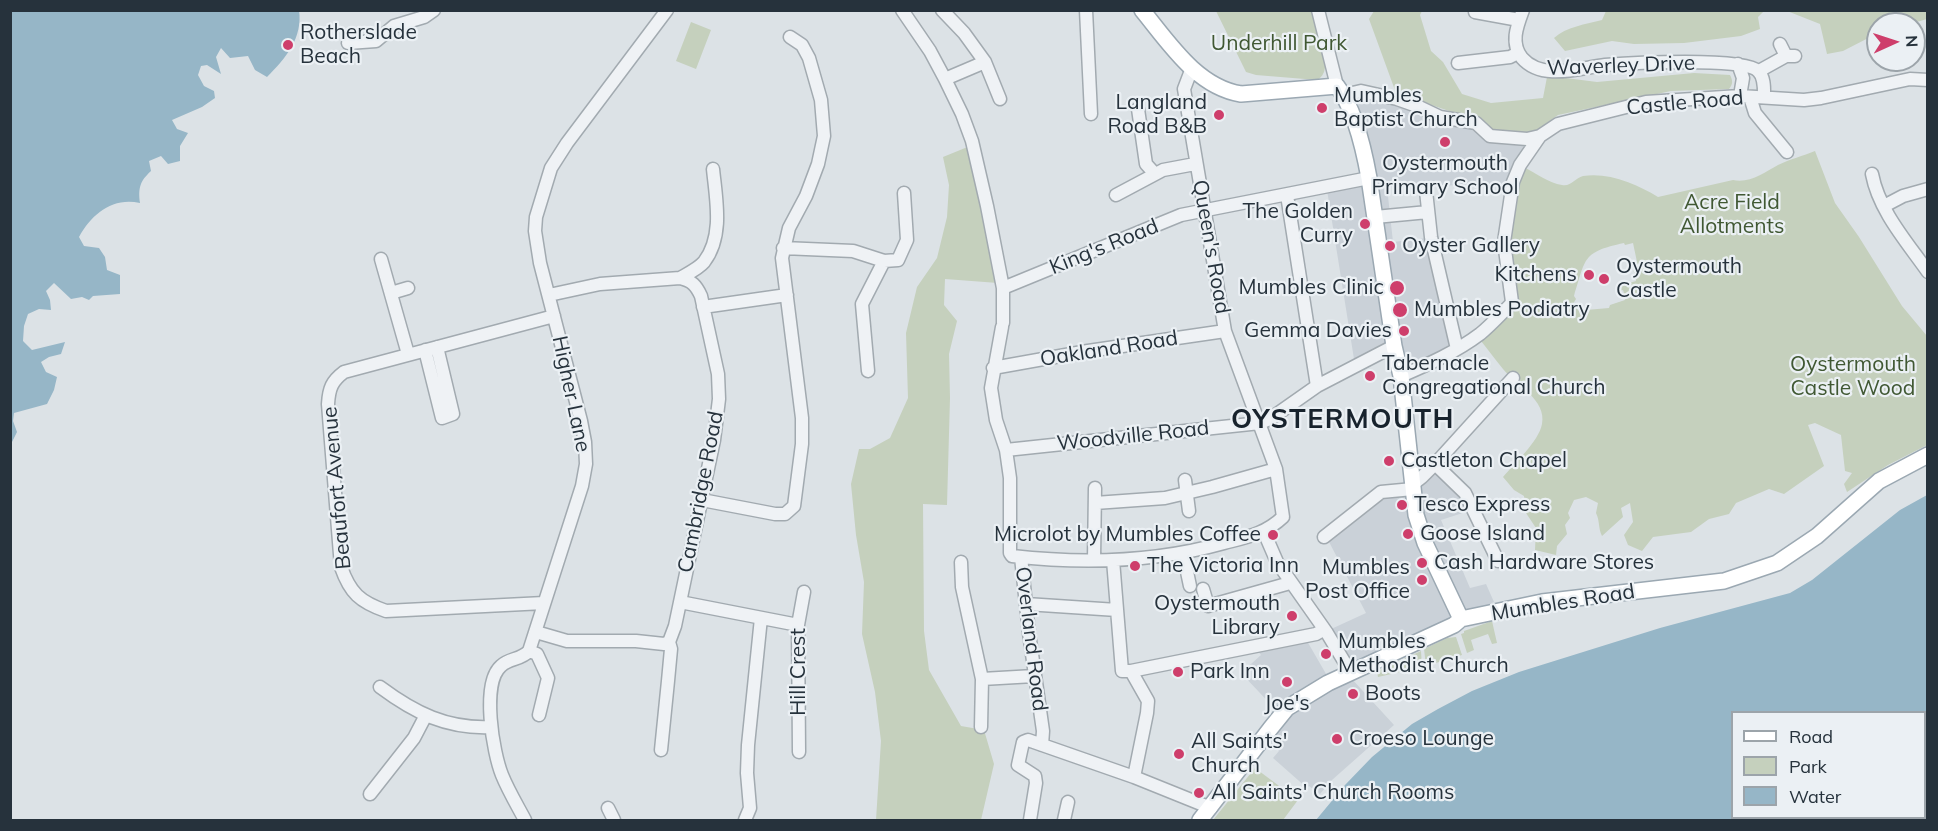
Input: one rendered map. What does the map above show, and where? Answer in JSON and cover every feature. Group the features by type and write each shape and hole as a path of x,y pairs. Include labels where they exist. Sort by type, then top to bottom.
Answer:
{"main road":[{"path":"1142,10 1192,69 1227,92 1241,94 1341,90 1366,158 1394,346 1401,376 1416,515 1425,543 1461,619"},
{"name":"Mumbles Road","path":"1200,820 1287,708 1328,684 1454,625 1461,619 1542,602 1724,581 1777,563 1817,536 1879,481 1928,455"}],"street":[{"path":"348,43 376,41 394,26 424,17 434,10"},
{"name":"Higher Lane","path":"529,651 582,486 586,464 581,421 540,263 535,231 536,217 551,168 567,143 667,10"},
{"name":"Overland Road","path":"902,10 930,51 945,79 972,141 1003,288 1002,325 993,368 992,388 996,420 1006,450 1010,478 1010,553 1012,556 1021,557 1034,676 1043,731 1042,745 1028,740 1023,742 1019,752 1018,765 1035,776 1030,820"},
{"path":"942,10 964,33 985,62 1000,99"},
{"path":"1086,10 1091,114"},
{"path":"1318,10 1341,90 1361,91 1397,99 1440,117 1476,123 1490,136 1527,139 1540,136"},
{"path":"1475,12 1521,15"},
{"name":"Waverley Drive","path":"1521,15 1515,42 1518,53 1529,65 1543,70 1558,71 1605,65 1643,64 1738,64 1756,70"},
{"path":"702,500 776,514 785,514 794,506 802,444 802,418 782,258 789,228 814,177 824,136 821,100 809,58 802,45 790,38"},
{"path":"1743,78 1787,52"},
{"path":"1458,63 1510,57 1518,53"},
{"path":"945,79 985,62"},
{"path":"1738,64 1743,78 1745,96 1755,113 1786,152"},
{"name":"Queen's Road","path":"1192,69 1184,89 1225,331 1276,469 1283,517 1264,532"},
{"path":"1756,70 1763,83 1764,98"},
{"name":"Castle Road","path":"1401,376 1435,362 1480,334 1512,302 1504,242 1509,199 1520,165 1540,136 1558,124 1646,102 1745,96 1821,98 1910,79 1928,80"},
{"path":"1138,109 1146,164 1155,174"},
{"path":"1116,195 1163,170 1196,164"},
{"path":"680,278 703,263 714,244 717,224 712,169"},
{"path":"1872,174 1875,189 1884,206 1928,272"},
{"name":"King's Road","path":"1003,288 1181,215 1369,178"},
{"path":"1884,206 1903,196 1928,189"},
{"path":"1426,191 1436,265 1457,349"},
{"path":"1287,195 1317,386"},
{"path":"783,248 853,251 884,261 898,260 907,240 909,200"},
{"path":"1375,217 1428,212"},
{"path":"381,259 408,354"},
{"path":"868,371 862,304 884,261"},
{"name":"Cambridge Road","path":"661,750 671,649 669,642 702,500 714,440 719,399 718,374 702,302 703,263"},
{"path":"549,295 600,284 680,278 690,280 697,288 702,302 787,295"},
{"path":"391,293 408,288"},
{"name":"Beaufort Avenue","path":"544,603 386,611 369,605 359,598 346,581 341,567 328,389 334,379 344,372 554,316"},
{"name":"Oakland Road","path":"993,368 1088,351 1225,331"},
{"path":"1260,423 1270,419 1317,386 1394,346"},
{"path":"1324,537 1381,492 1413,486 1513,378"},
{"name":"Woodville Road","path":"1006,450 1260,423"},
{"path":"1410,460 1433,465 1465,493 1498,561"},
{"path":"1095,503 1142,500 1187,493 1276,469"},
{"path":"1185,480 1189,510"},
{"path":"1094,560 1095,488"},
{"path":"1021,557 1094,560 1156,558 1264,532 1277,562 1351,673"},
{"path":"1183,553 1190,586"},
{"path":"1113,560 1122,671 1316,634 1323,630"},
{"path":"961,562 962,588 982,679 981,727"},
{"path":"1203,590 1208,606 1290,583"},
{"name":"Hill Crest","path":"800,752 798,625 804,592"},
{"path":"680,602 798,625"},
{"path":"1026,604 1117,610"},
{"path":"745,820 750,808 747,773 748,745 761,618"},
{"path":"536,632 567,641 636,641 664,644 669,642"},
{"path":"525,820 501,774 491,727 491,688 495,673 501,666 519,659 529,651 537,654 548,678 539,715"},
{"path":"1131,671 1148,701 1134,777"},
{"path":"982,679 1034,676"},
{"path":"380,687 398,701 444,724 491,727"},
{"path":"370,794 414,738 426,715"},
{"path":"1042,745 1134,777 1211,808"},
{"path":"1064,820 1068,802"},
{"path":"608,808 614,820"}],"shaded area":[{"path":"1366,95 1525,144 1508,184 1387,187 1393,242 1427,238 1454,346 1400,370 1386,343 1354,359 1327,190 1364,183 1370,148 1357,101 1358,97"},
{"path":"1439,464 1475,509 1441,520 1470,588 1486,584 1494,602 1350,669 1329,630 1366,613 1327,538 1382,494 1421,483"},
{"path":"1307,641 1329,679 1277,711 1241,673 1261,655 1256,649"},
{"path":"1351,678 1394,725 1332,780 1320,794 1309,786 1307,788 1273,758 1279,751 1268,741 1291,716"}],"green space":[{"path":"1606,10 1764,11 1758,17 1760,29 1741,36 1684,43 1634,44 1612,41 1565,51 1554,38 1570,29 1602,20"},
{"name":"Underhill Park","path":"1216,11 1314,11 1324,48 1325,68 1322,75 1317,80 1256,75 1246,72"},
{"path":"1374,11 1422,11 1420,15 1431,51 1443,62 1462,94 1491,103 1543,98 1547,77 1597,82 1694,73 1730,75 1732,84 1729,89 1671,91 1558,115 1530,135 1499,132 1455,113 1396,93 1369,19"},
{"path":"1787,11 1927,11 1926,19 1926,12 1866,12 1866,39 1843,51 1827,54 1820,24"},
{"path":"691,22 711,30 696,69 676,61"},
{"path":"970,146 998,283 945,279 944,305 957,321 949,354 947,505 923,504 924,631 929,670 961,726 984,730 994,764 981,820 876,820 881,741 875,692 862,634 864,582 851,484 859,449 870,449 890,438 908,398 906,333 917,287 937,258 947,217 949,185 943,157"},
{"path":"1815,151 1835,203 1902,306 1927,336 1927,445 1888,465 1847,492 1844,484 1852,473 1845,471 1841,435 1815,423 1808,425 1824,466 1784,494 1769,489 1736,503 1729,514 1709,519 1691,532 1653,537 1642,551 1628,545 1624,535 1633,522 1630,503 1621,508 1623,517 1602,536 1596,513 1598,503 1586,497 1574,500 1568,513 1570,518 1565,525 1567,534 1557,546 1556,555 1535,550 1536,528 1524,510 1524,496 1514,490 1503,477 1536,438 1542,424 1542,415 1535,400 1503,369 1477,336 1510,305 1509,214 1524,167 1547,180 1562,185 1568,185 1583,176 1613,177 1658,197 1733,180 1751,179 1783,163","holes":["1624,243 1625,245 1633,243 1637,262 1632,264 1636,281 1619,286 1620,291 1623,290 1624,293 1620,294 1621,297 1625,300 1610,305 1609,308 1586,310 1582,307 1578,310 1573,304 1576,299 1574,296 1588,259 1610,246"]},
{"path":"1492,621 1497,643 1492,644 1488,634 1471,640 1474,650 1467,653 1461,634"},
{"path":"1456,637 1462,655 1426,666 1424,649 1447,638"},
{"path":"1421,651 1422,667 1378,677 1377,671"},
{"path":"1255,768 1298,800 1283,820 1213,820"}],"water":[{"path":"11,10 299,10 300,20 292,47 267,77 255,70 248,56 230,58 221,48 216,57 221,74 207,65 201,66 198,75 204,86 214,91 215,98 202,107 172,120 177,129 188,133 180,146 180,161 168,164 161,156 149,161 151,171 141,185 140,203 112,205 90,221 84,229 79,237 84,246 99,248 105,257 107,270 120,275 120,294 93,296 89,300 82,297 71,299 54,283 46,291 51,310 39,309 28,314 23,341 32,350 65,342 61,354 41,362 46,372 57,377 47,404 14,413 13,421 17,432 11,444"},
{"path":"1927,495 1927,820 1316,820 1372,757 1412,724 1472,691 1519,672 1660,628 1790,593 1812,580 1900,510"}],"place":[{"name":"Rotherslade Beach","path":"288,45"},
{"name":"Mumbles Baptist Church","path":"1322,108"},
{"name":"Langland Road B&B","path":"1219,115"},
{"name":"Oystermouth Primary School","path":"1445,142"},
{"name":"The Golden Curry","path":"1365,224"},
{"name":"Oyster Gallery","path":"1390,246"},
{"name":"Kitchens","path":"1589,275"},
{"name":"Oystermouth Castle","path":"1604,279"},
{"name":"Mumbles Clinic","path":"1397,288"},
{"name":"Mumbles Podiatry","path":"1400,310"},
{"name":"Gemma Davies","path":"1404,331"},
{"name":"Tabernacle Congregational Church","path":"1370,376"},
{"name":"Castleton Chapel","path":"1389,461"},
{"name":"Tesco Express","path":"1402,505"},
{"name":"Goose Island","path":"1408,534"},
{"name":"Microlot by Mumbles Coffee","path":"1273,535"},
{"name":"Cash Hardware Stores","path":"1422,563"},
{"name":"The Victoria Inn","path":"1135,566"},
{"name":"Mumbles Post Office","path":"1422,580"},
{"name":"Oystermouth Library","path":"1292,616"},
{"name":"Mumbles Methodist Church","path":"1326,654"},
{"name":"Park Inn","path":"1178,672"},
{"name":"Joe's","path":"1287,682"},
{"name":"Boots","path":"1353,694"},
{"name":"Croeso Lounge","path":"1337,739"},
{"name":"All Saints' Church","path":"1179,754"},
{"name":"All Saints' Church Rooms","path":"1199,793"}],"district":[{"name":"OYSTERMOUTH","path":"1343,420"}],"park label":[{"name":"Acre Field Allotments","path":"1732,215"},
{"name":"Oystermouth Castle Wood","path":"1853,377"}]}
